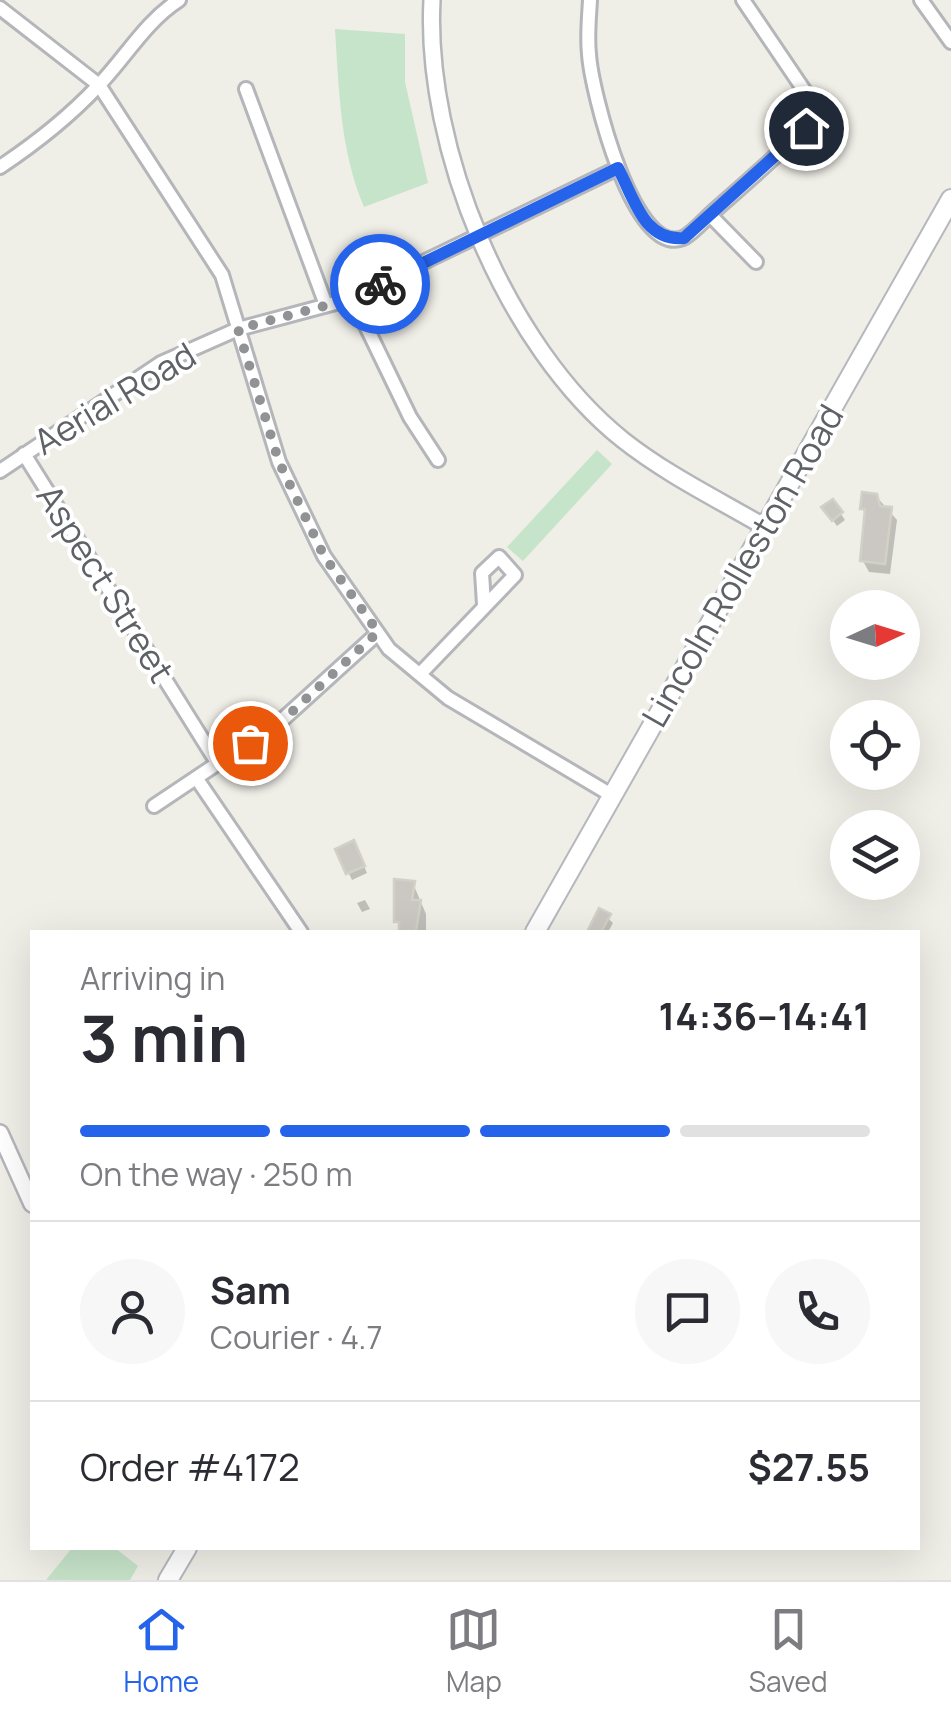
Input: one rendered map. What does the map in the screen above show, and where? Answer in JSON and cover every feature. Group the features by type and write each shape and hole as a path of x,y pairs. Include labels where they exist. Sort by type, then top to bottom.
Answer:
{"main road":[{"name":"Lincoln Rolleston Road","path":"536,930 951,199"},
{"path":"168,1580 186,1550"}],"street":[{"path":"0,166 48,134 99,85 159,13 179,0"},
{"path":"432,0 438,114 479,235 512,303 554,368 620,438 676,476 765,526"},
{"path":"590,0 588,54 598,110 618,168 650,229 668,240 684,238 710,215 806,128 812,112 808,96 743,0"},
{"path":"921,0 951,42"},
{"path":"0,8 99,85 222,275 279,462 324,556 389,649 448,698 612,796"},
{"path":"246,89 326,306"},
{"name":"Aerial Road","path":"0,470 160,363 238,329 352,297 618,168"},
{"path":"710,215 756,262"},
{"path":"352,297 410,417 438,460"},
{"name":"Aspect Street","path":"24,454 218,764"},
{"path":"420,674 484,604"},
{"path":"154,806 281,722 378,632"},
{"path":"197,779 301,930"},
{"path":"0,1133 30,1200"}],"green space":[{"path":"335,29 405,34 405,82 428,183 364,207 345,142"},
{"path":"597,450 612,464 523,561 507,547"},
{"path":"70,1550 118,1550 138,1566 130,1580 46,1580"}],"building":[{"path":"862,492 877,494 880,506 892,507 885,564 860,561 865,509 860,509"},
{"path":"833,499 843,512 832,521 821,507"},
{"path":"354,840 365,866 346,874 335,849"},
{"path":"394,879 415,881 412,900 421,900 416,930 399,930 399,922 394,922"},
{"path":"599,908 611,914 602,930 588,930"}],"way so far":[{"path":"250,743 281,722 378,632 324,556 279,462 238,329 343,301 380,284"}],"route":[{"path":"380,284 618,168 650,229 668,240 684,238 806,128"}]}
